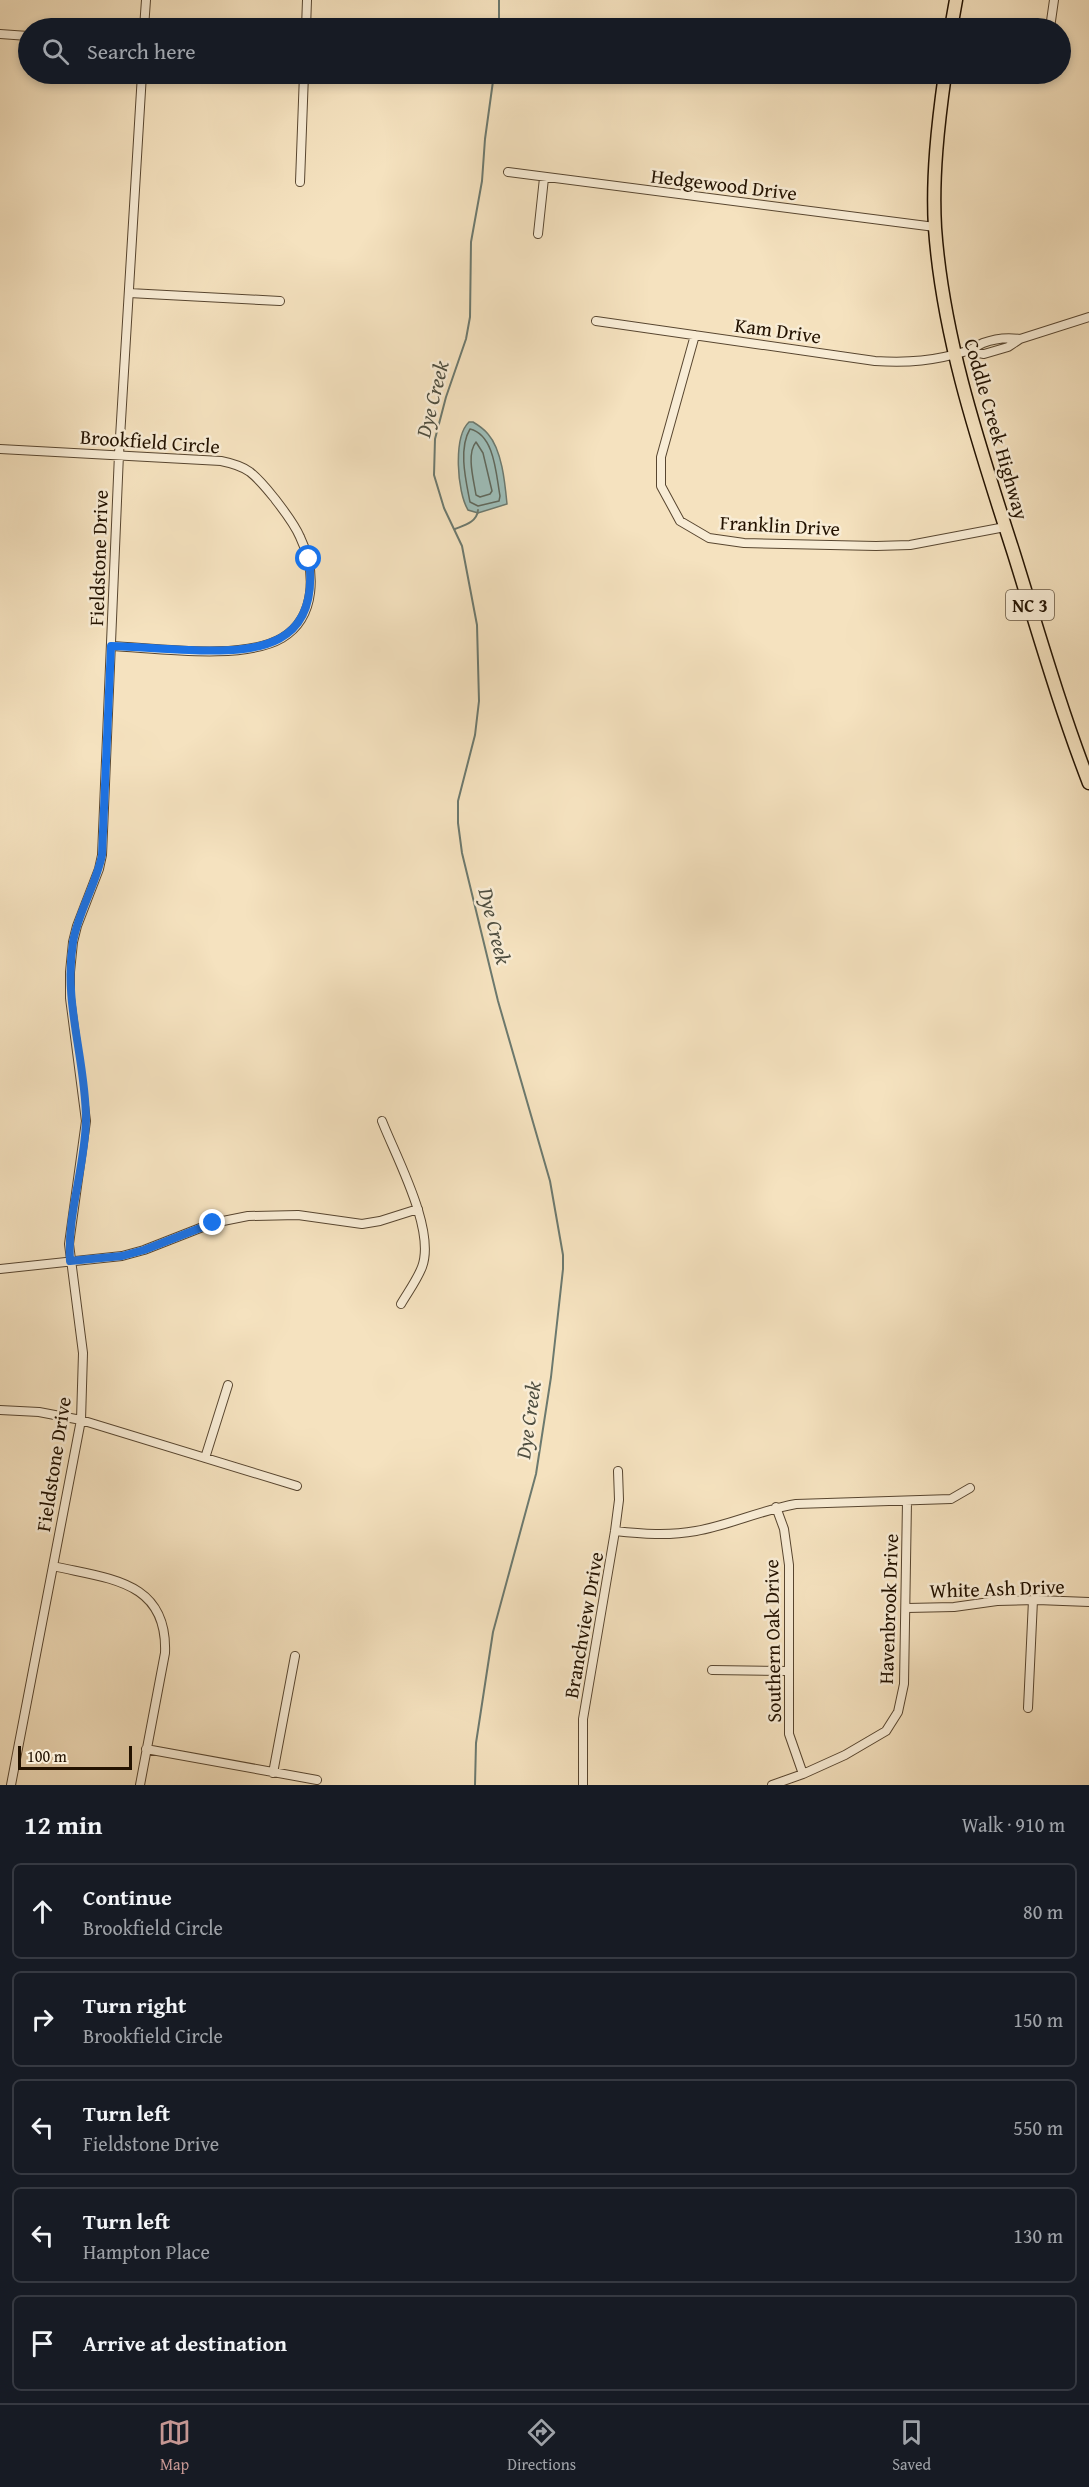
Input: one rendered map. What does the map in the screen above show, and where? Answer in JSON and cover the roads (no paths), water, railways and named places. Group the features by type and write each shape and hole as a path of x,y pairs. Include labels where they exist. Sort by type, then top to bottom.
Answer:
{"main road":[{"path":"953,18 956,0"},
{"name":"Coddle Creek Highway","path":"944,84 939,114 935,227 947,320 954,354 1005,527 1070,733 1089,783"}],"street":[{"path":"145,18 146,0"},
{"path":"306,18 307,0"},
{"path":"1051,18 1054,0"},
{"path":"0,34 18,35"},
{"name":"Fieldstone Drive","path":"11,1785 81,1420 83,1353 70,1261 71,1215 86,1121 70,998 70,972 77,926 99,869 102,855 119,454 141,84"},
{"path":"300,182 304,84"},
{"name":"Hedgewood Drive","path":"508,172 935,227"},
{"path":"538,234 544,178"},
{"path":"129,292 280,301"},
{"name":"Kam Drive","path":"596,321 911,363 969,351 982,343 1005,337 1020,339 1089,317"},
{"name":"Franklin Drive","path":"695,335 661,457 661,486 680,521 709,538 744,543 876,546 910,545 1005,527"},
{"name":"Brookfield Circle","path":"0,449 119,454 235,464 249,471 261,482 300,536 309,559 312,584 308,607 297,625 282,638 264,646 224,651 111,646"},
{"path":"382,1121 418,1209 424,1237 422,1266 401,1304"},
{"path":"0,1269 133,1253 213,1223 248,1216 298,1215 362,1224 418,1209"},
{"path":"205,1458 228,1385"},
{"path":"0,1410 39,1412 81,1420 297,1486"},
{"name":"Branchview Drive","path":"583,1785 584,1719 615,1531 619,1500 618,1471"},
{"path":"615,1531 645,1534 694,1532 796,1504 951,1499 970,1488"},
{"name":"Havenbrook Drive","path":"772,1785 845,1755 886,1731 898,1712 904,1684 907,1501"},
{"name":"Southern Oak Drive","path":"776,1508 784,1528 789,1565 789,1734 803,1774"},
{"path":"52,1566 118,1581 136,1588 150,1600 161,1616 166,1634 165,1653 140,1785"},
{"path":"1028,1708 1033,1600"},
{"name":"White Ash Drive","path":"907,1608 954,1607 997,1601 1089,1602"},
{"path":"273,1773 295,1656"},
{"path":"712,1670 788,1671"},
{"path":"146,1749 317,1780"}],"water":[{"path":"469,422 481,427 497,449 507,504 478,513 468,510 459,478 461,440"}],"waterway":[{"name":"Dye Creek","path":"499,0 499,18"},
{"name":"Dye Creek","path":"475,1785 476,1743 493,1632 536,1474 551,1377 563,1269 563,1255 550,1181 498,1001 462,853 458,801 475,735 479,701 477,625 462,546 444,508 434,475 435,439 446,397 466,339 470,317 471,242 482,181 493,84"},
{"path":"455,529 473,520 478,510"}]}
